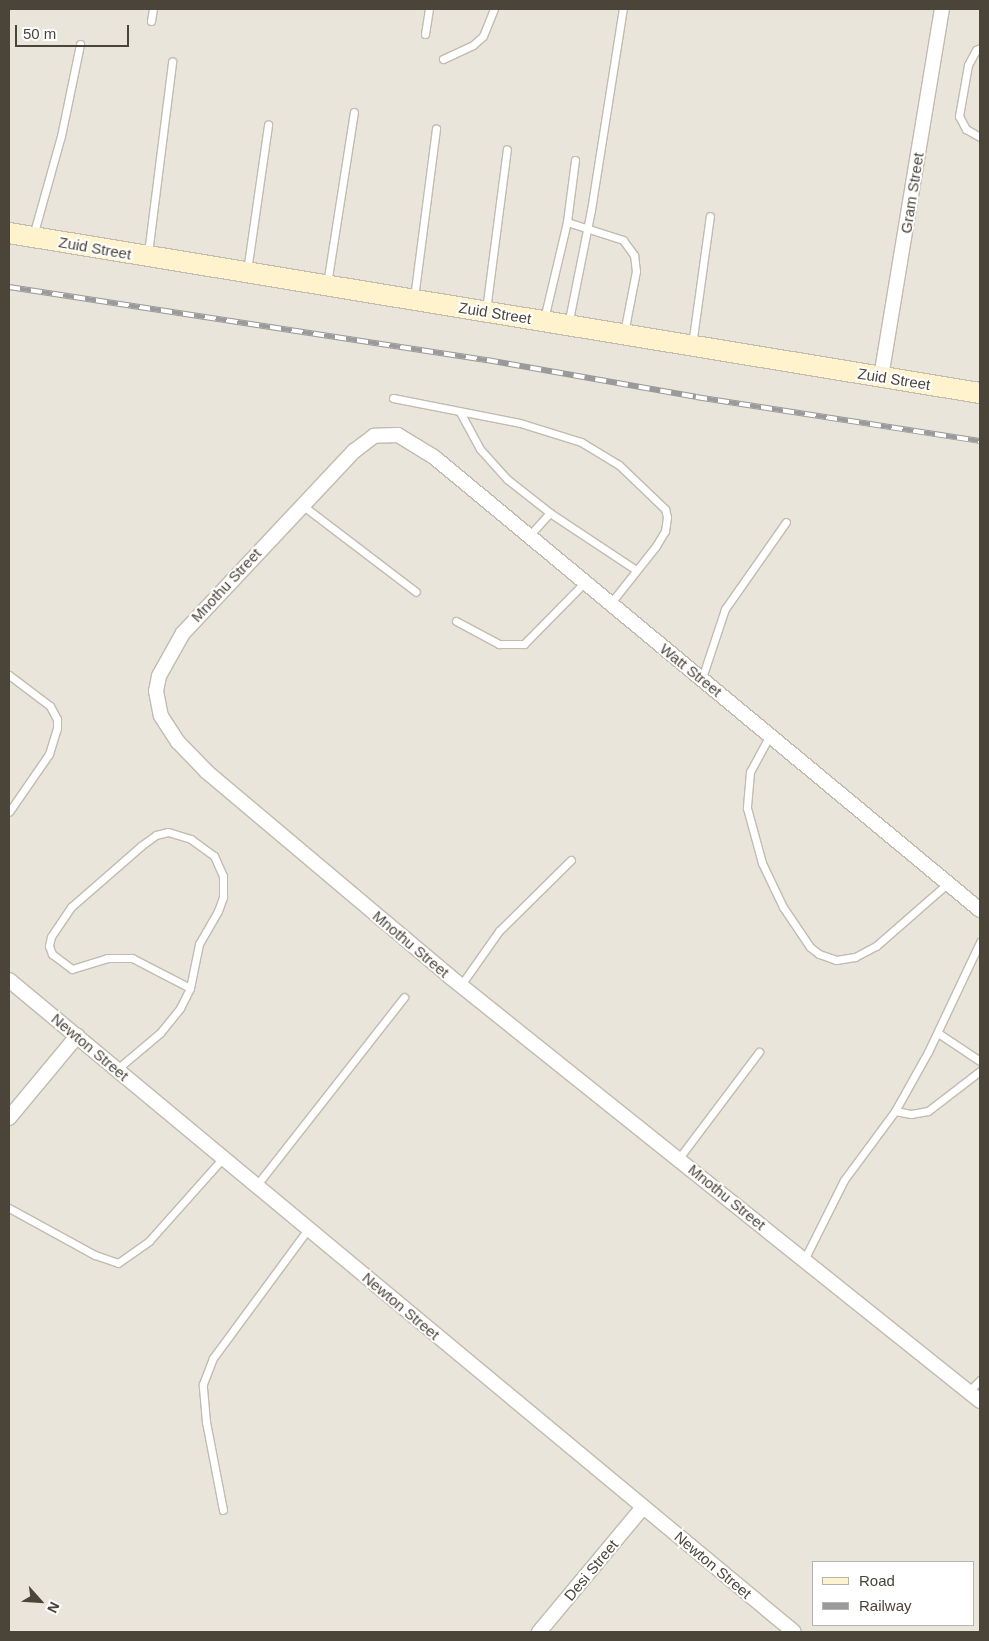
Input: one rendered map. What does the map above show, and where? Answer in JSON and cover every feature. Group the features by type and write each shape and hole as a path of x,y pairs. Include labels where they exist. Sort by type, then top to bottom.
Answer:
{"street":[{"name":"Gram Street","path":"881,377 942,9"},
{"name":"Zuid Street","path":"9,233 980,394"},
{"name":"Mnothu Street","path":"398,435 381,434 369,439 302,505 183,633 159,676 157,705 178,742 206,772 461,985 980,1400"},
{"name":"Watt Street","path":"398,435 422,448 980,910"},
{"name":"Newton Street","path":"9,980 794,1632"},
{"path":"9,1118 77,1036"},
{"name":"Desi Street","path":"539,1632 643,1507"}],"lane":[{"path":"151,21 153,9"},
{"path":"425,34 429,9"},
{"path":"443,59 473,45 483,36 490,26 494,9"},
{"path":"568,325 588,228 622,9"},
{"path":"33,237 62,136 80,44"},
{"path":"980,48 976,50 968,65 960,116 966,129 980,137"},
{"path":"148,257 172,62"},
{"path":"327,286 354,112"},
{"path":"247,273 268,125"},
{"path":"414,300 436,128"},
{"path":"485,311 507,149"},
{"path":"544,321 567,222 574,160"},
{"path":"692,346 710,216"},
{"path":"567,222 623,240 634,255 636,271 624,334"},
{"path":"394,398 520,423 581,442 619,465 665,508 667,518 665,531 610,604"},
{"path":"460,412 491,464 550,513 636,570"},
{"path":"302,505 416,592"},
{"path":"529,536 550,513"},
{"path":"702,678 725,609 786,522"},
{"path":"456,621 499,644 524,644 585,582"},
{"path":"9,675 50,706 57,719 57,728 49,754 9,812"},
{"path":"770,735 750,772 747,808 762,863 783,907 810,947 819,954 836,960 855,957 876,946 948,883"},
{"path":"116,1070 172,1021 190,988 198,944 218,911 223,897 223,876 214,856 204,846 168,832 156,835 141,846 71,906 51,936 49,946 52,954 72,969 108,958 132,958 190,988"},
{"path":"461,985 499,931 571,860"},
{"path":"804,1260 844,1180 895,1111 938,1033 980,942"},
{"path":"256,1186 404,997"},
{"path":"938,1033 980,1061"},
{"path":"679,1158 759,1052"},
{"path":"895,1111 911,1114 928,1111 980,1071"},
{"path":"9,1208 94,1255 118,1263 149,1241 223,1158"},
{"path":"223,1510 206,1422 203,1384 213,1358 308,1229"},
{"path":"968,1391 980,1380"}],"shaded area":[{"path":"9,9 980,9 980,1632 9,1632"}],"railway":[{"path":"9,287 487,360 696,397 980,441"}]}
